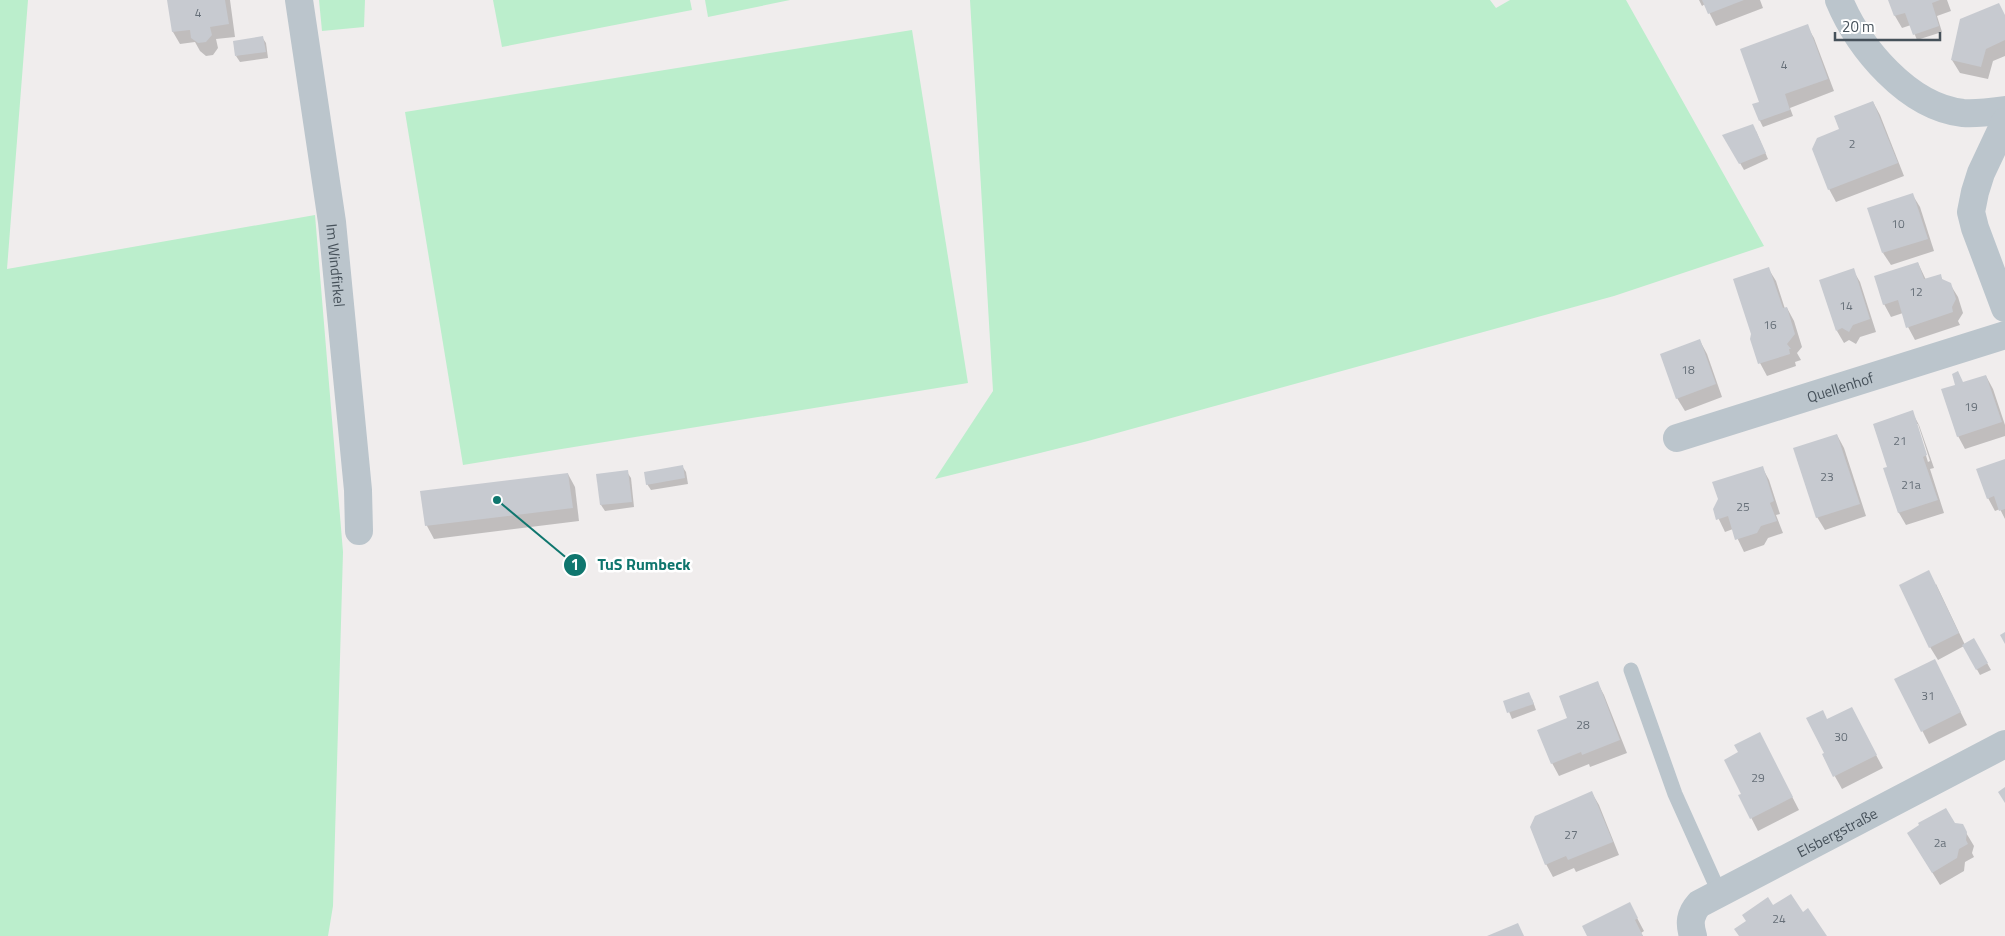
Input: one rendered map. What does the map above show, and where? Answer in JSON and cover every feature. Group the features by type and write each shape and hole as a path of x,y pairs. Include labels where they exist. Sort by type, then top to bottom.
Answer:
{"street":[{"name":"Im Windfirkel","path":"299,0 332,222 358,490 358,531"},
{"path":"1839,0 1862,41 1883,69 1899,83 1923,98 1942,107 1962,113 2005,110"},
{"path":"2005,122 1981,173 1974,192 1971,212 1975,228 2005,308"},
{"name":"Quellenhof","path":"1677,438 2005,335"},
{"name":"Elsbergstraße","path":"1693,936 1690,922 1693,910 1699,904 2005,744"}],"lane":[{"path":"1631,670 1675,794 1719,892"}],"green space":[{"path":"0,0 28,0 7,269 315,215 343,552 333,906 328,936 0,936"},
{"path":"319,0 365,0 364,27 322,31"},
{"path":"493,0 690,0 692,10 502,47"},
{"path":"705,0 790,0 708,17"},
{"path":"970,0 1490,0 1496,8 1510,0 1626,0 1764,246 1614,296 1088,441 935,479 993,391"},
{"path":"912,30 968,383 463,465 405,112"}],"building":[{"path":"167,0 225,0 229,24 210,27 212,35 206,42 198,43 191,38 190,30 172,32"},
{"path":"1702,0 1744,0 1708,14"},
{"path":"1888,0 1940,0 1932,3 1939,26 1913,35 1905,13 1894,16"},
{"path":"1999,3 2005,15 2005,40 1986,49 1981,67 1951,60 1960,19"},
{"path":"1808,24 1828,79 1785,94 1790,110 1759,121 1752,104 1759,102 1740,49"},
{"path":"263,36 266,52 235,56 233,41"},
{"path":"1873,101 1898,163 1828,190 1812,149 1817,138 1839,129 1834,116"},
{"path":"1753,124 1766,153 1739,164 1722,135"},
{"path":"1913,193 1928,239 1882,253 1867,208"},
{"path":"1918,262 1924,279 1941,274 1942,279 1951,283 1956,299 1952,307 1953,312 1906,328 1898,300 1883,305 1874,276"},
{"path":"1769,267 1783,308 1787,307 1795,334 1787,344 1791,349 1789,349 1790,354 1758,364 1750,339 1751,334 1733,279"},
{"path":"1854,268 1870,319 1853,325 1849,332 1842,328 1836,331 1819,280"},
{"path":"1700,339 1716,384 1676,399 1660,354"},
{"path":"1958,371 1963,382 1986,375 2002,422 1957,437 1941,389 1955,385 1952,374"},
{"path":"1913,410 1927,455 1923,457 1938,500 1898,513 1883,468 1887,467 1873,424"},
{"path":"1837,434 1860,504 1816,518 1793,448"},
{"path":"2005,459 2005,509 1999,511 1994,496 1987,499 1976,469"},
{"path":"683,465 685,478 646,485 644,472"},
{"path":"1763,466 1774,501 1770,503 1777,521 1761,526 1757,533 1735,540 1728,516 1716,520 1713,509 1718,499 1712,482"},
{"path":"628,470 632,502 600,505 596,474"},
{"path":"568,473 573,508 425,526 420,491"},
{"path":"1929,570 1959,633 1929,648 1899,585"},
{"path":"2005,632 2005,644 2000,635"},
{"path":"1974,638 1988,663 1976,670 1962,645"},
{"path":"1935,659 1961,712 1921,732 1894,679"},
{"path":"1598,681 1620,740 1582,755 1581,752 1551,764 1537,730 1567,718 1559,696"},
{"path":"1529,692 1534,704 1507,713 1503,701"},
{"path":"1852,707 1877,755 1833,777 1822,754 1824,753 1806,718 1823,710 1827,719"},
{"path":"1760,732 1793,797 1750,819 1738,795 1741,794 1724,760 1738,752 1734,745"},
{"path":"2005,787 2005,803 1998,792"},
{"path":"1592,791 1613,842 1568,860 1566,856 1545,865 1530,827 1535,816"},
{"path":"1946,808 1955,823 1963,824 1967,832 1966,840 1968,844 1959,849 1957,858 1932,873 1907,833 1919,825 1918,823"},
{"path":"1791,894 1803,912 1808,908 1827,936 1739,936 1734,929 1746,921 1742,915 1768,897 1773,905"},
{"path":"1630,902 1638,918 1635,920 1643,936 1587,936 1582,926"},
{"path":"1518,923 1524,936 1487,936"}],"place":[{"name":"TuS Rumbeck","path":"497,500"}]}
